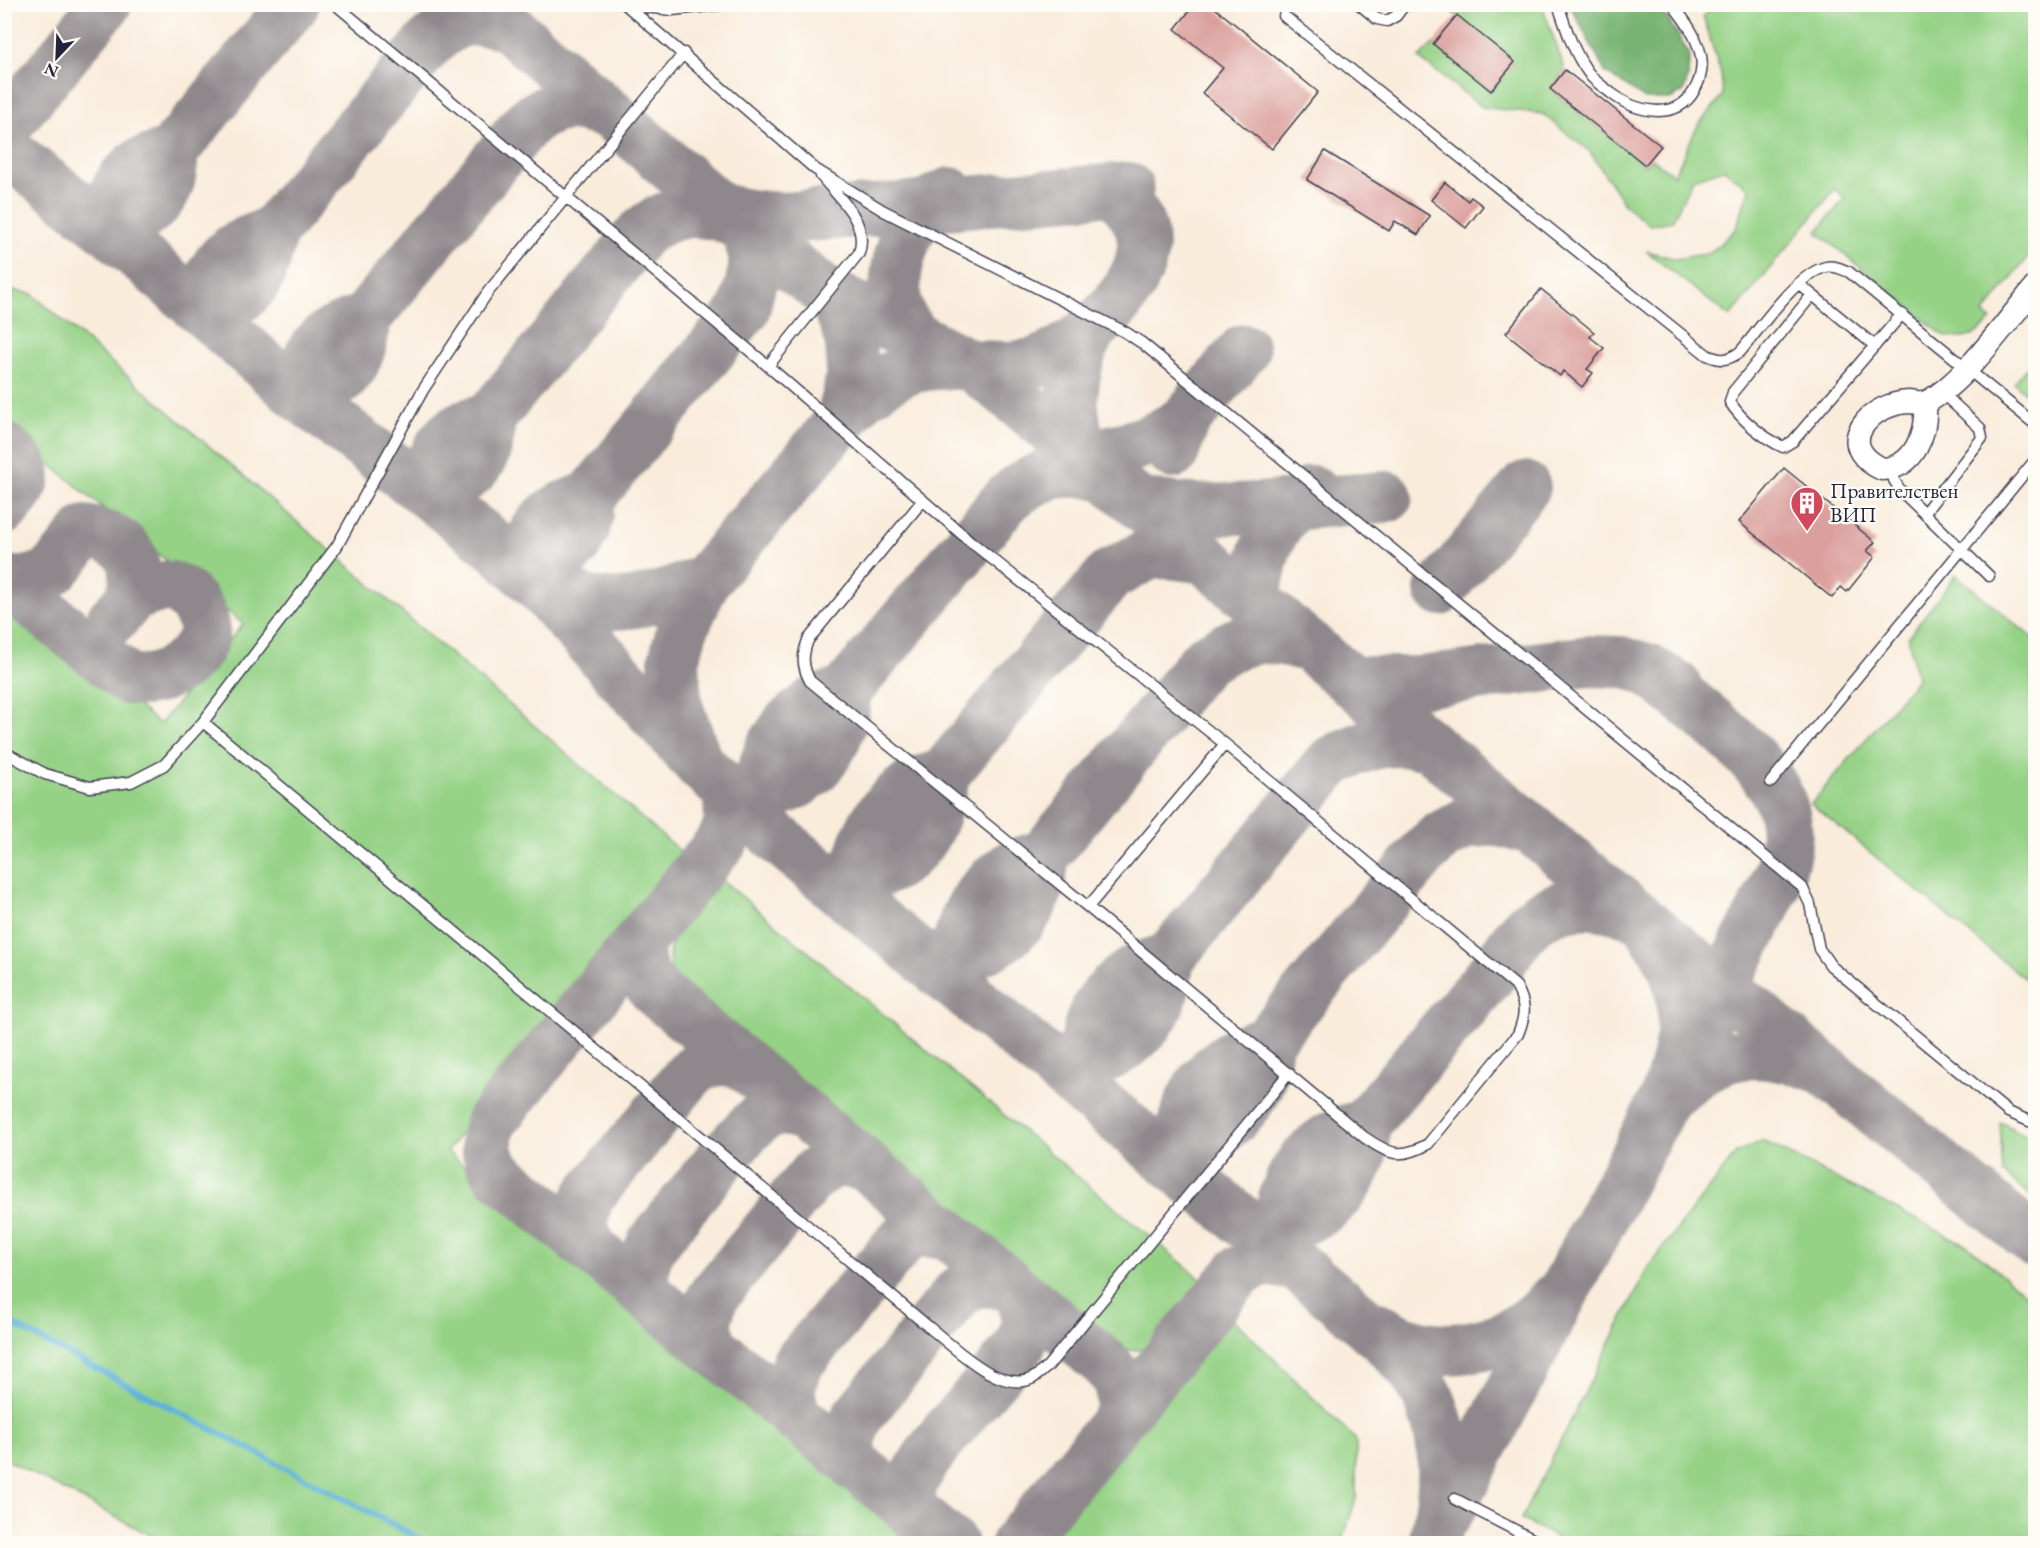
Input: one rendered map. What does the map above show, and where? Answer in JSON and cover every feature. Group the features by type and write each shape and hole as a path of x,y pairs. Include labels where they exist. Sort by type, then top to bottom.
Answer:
{"street":[{"path":"1932,398 1919,442 1911,456 1892,469 1882,469 1862,455 1857,446 1862,428 1882,409 1896,404 1932,398 1968,369 2036,286"}],"lane":[{"path":"335,4 768,366 923,500 1225,744 1516,986 1525,1003 1524,1019 1518,1034 1428,1144 1413,1153 1399,1154 1383,1150 810,681 803,669 802,654 812,633 923,500"},
{"path":"626,5 672,10 727,4"},
{"path":"1359,4 1377,19 1387,21 1396,16 1405,4"},
{"path":"1558,4 1572,45 1591,77 1619,99 1648,111 1673,111 1689,100 1700,80 1701,56 1688,24 1672,4"},
{"path":"626,5 815,169 884,211 1125,332 1142,343 1802,887 1810,904 1819,949 1831,966 2008,1112 2036,1124"},
{"path":"1284,16 1707,355 1719,360 1730,360 1740,352 1799,284 1815,271 1827,267 1839,267 1849,272 1902,314 2036,425"},
{"path":"4,752 45,774 90,787 131,782 164,765 203,722 337,546 423,390 454,340 488,292 684,53"},
{"path":"768,366 859,253 863,241 861,229 856,221 815,169"},
{"path":"1799,284 1875,346"},
{"path":"1812,295 1733,392 1730,402 1736,412 1773,442 1783,447 1793,441 1902,314"},
{"path":"1924,512 1982,438 1980,428 1932,398"},
{"path":"1771,782 2036,459"},
{"path":"1892,469 1894,480 1900,490 1962,547 1989,576"},
{"path":"203,722 978,1366 1012,1381 1031,1379 1048,1366 1289,1073"},
{"path":"1088,907 1225,744"},
{"path":"1455,1499 1542,1544"}],"green space":[{"path":"1443,5 1542,5 1565,70 1550,89 1645,165 1651,158 1674,175 1697,127 1723,95 1721,74 1703,16 1715,5 2035,5 2035,249 1984,313 1991,320 1986,326 1964,338 1943,335 1817,232 1845,198 1835,189 1730,317 1646,251 1676,259 1710,253 1736,229 1749,189 1724,169 1693,179 1672,221 1650,225 1625,205 1590,152 1543,114 1482,107 1419,58 1433,44 1491,91 1514,62"},
{"path":"1570,5 1649,5 1668,19 1689,54 1688,78 1683,92 1670,99 1645,99 1605,72"},
{"path":"5,289 32,294 687,857 447,1151 912,1543 165,1543 5,1459 4,596 160,724 243,624 5,427"},
{"path":"2035,357 2036,402 2014,383"},
{"path":"1956,575 2035,640 2035,987 1811,804 1917,679 1908,637"},
{"path":"722,880 1202,1280 1202,1298 1179,1330 1155,1348 1125,1351 1095,1339 693,1004 675,979 669,957 671,946 682,923 692,910 709,889"},
{"path":"2000,1122 2035,1140 2035,1199 2003,1173"},
{"path":"1763,1141 1968,1246 2035,1302 2035,1543 1568,1543 1521,1519 1649,1266 1736,1153"},
{"path":"1230,1316 1356,1440 1356,1499 1342,1543 1047,1543"}],"building":[{"path":"1195,4 1210,4 1318,92 1272,149 1202,93 1223,68 1175,29"},
{"path":"1457,15 1515,62 1491,91 1433,44"},
{"path":"1565,70 1661,146 1645,165 1550,89"},
{"path":"1325,151 1430,216 1418,235 1395,221 1389,231 1307,180"},
{"path":"1445,182 1468,201 1471,197 1483,206 1466,228 1431,200"},
{"path":"1541,289 1594,332 1590,337 1604,348 1587,369 1593,373 1582,387 1563,371 1560,376 1506,333"},
{"name":"Правителствен ВИП","path":"1784,468 1875,542 1867,551 1875,557 1847,592 1841,587 1832,598 1739,522"}],"waterway":[{"path":"4,1320 430,1544"}],"taxiway":[{"path":"4,128 106,4"},
{"path":"172,152 169,182 156,203 136,219 109,230 107,217 112,198 122,180 137,165 172,152 294,4"},
{"path":"482,4 747,232 826,292 973,367 1009,394 1324,659 2036,1243"},
{"path":"271,233 243,244 222,259 209,282 204,312 233,302 252,286 264,263 271,233 428,44 447,29 463,21 482,20 505,24"},
{"path":"364,320 325,337 317,346 305,367 300,396 328,387 348,372 359,350 364,320 528,122 550,110 569,105 612,115"},
{"path":"4,149 109,230 300,396 488,540 537,584 700,765 777,838 1361,1319 1396,1351 1417,1376 1428,1397 1441,1442 1443,1490 1435,1538"},
{"path":"720,209 753,216 785,218 1128,188"},
{"path":"693,750 676,704 674,660 682,630 705,580 861,397 881,383 909,369 932,364 1009,367 1039,362 1073,344 1106,316 1121,299 1132,281 1140,263 1143,245 1138,221 1114,190"},
{"path":"916,339 901,317 896,303 895,288 900,255 914,224 924,211 936,200 950,193"},
{"path":"489,419 461,427 443,443 432,465 427,493 454,484 474,469 486,447 489,419 641,233 663,219 685,213 708,213 733,220"},
{"path":"589,498 561,508 542,523 530,544 524,573 552,565 572,549 585,526 589,498 744,310 754,270 754,254 747,232"},
{"path":"828,293 845,323 852,354 850,387 841,420"},
{"path":"1088,334 1077,364 1073,394 1075,423 1083,455 1111,451 1149,440 1185,420"},
{"path":"1173,453 1185,420 1244,350"},
{"path":"4,448 21,465 25,478 4,509"},
{"path":"765,826 762,772 771,748 788,723 814,702 845,692 1007,499 1019,489 1042,477 1064,472 1105,474"},
{"path":"1440,590 1525,487"},
{"path":"1255,600 1261,566 1270,538 1286,514 1313,491"},
{"path":"1140,503 1171,508 1232,509 1387,497"},
{"path":"5,581 21,582 44,576 61,562 86,531 104,536 126,549 134,564 135,574 131,597 112,620"},
{"path":"867,912 860,875 863,850 867,838 887,806 911,786 944,774 1110,575 1149,554 1168,553 1205,558"},
{"path":"4,580 128,679 160,677 189,660 202,642 204,626 197,608 186,594 166,587 131,597"},
{"path":"537,584 583,600 621,604 659,597 705,580"},
{"path":"967,995 962,977 959,944 966,918 973,905 990,883 1012,866 1043,856 1204,661 1243,641 1255,639 1279,639 1310,647"},
{"path":"1351,682 1420,682 1590,661 1621,662 1647,669 1676,686"},
{"path":"1647,669 1745,751 1765,774 1778,795 1785,816 1787,837 1784,858 1777,880 1707,1016"},
{"path":"733,797 782,790 797,783 818,766 838,732 845,692"},
{"path":"1090,1097 1087,1077 1087,1040 1090,1024 1107,994 1120,981 1138,969 1169,958 1331,762 1355,750 1389,741 1428,745"},
{"path":"829,877 870,875 905,858 916,847 932,821 944,774"},
{"path":"729,793 730,823 723,840 492,1120 487,1140 488,1153 497,1172 952,1544"},
{"path":"1188,1178 1183,1146 1185,1123 1189,1106 1206,1077 1233,1055 1266,1042 1427,849 1442,836 1466,823 1495,820 1532,829"},
{"path":"930,957 963,957 1007,935 1026,913 1033,900 1042,871 1043,856"},
{"path":"1288,1261 1281,1229 1282,1207 1294,1174 1304,1160 1330,1138 1346,1130 1363,1126 1493,972 1529,925 1544,914 1567,905 1602,905 1637,914"},
{"path":"1446,1515 1665,1099 1678,1055 1683,1014 1676,974 1654,934"},
{"path":"639,941 641,970 658,994 1106,1364 1121,1383 1122,1415"},
{"path":"1054,1062 1096,1060 1110,1055 1134,1038 1144,1028 1159,1004 1169,958"},
{"path":"1151,1143 1192,1142 1213,1134 1226,1125 1238,1114 1256,1089 1262,1074 1266,1042"},
{"path":"1665,1099 1701,1070 1718,1061 1735,1056 1752,1053 1771,1054 1816,1066"},
{"path":"592,1249 581,1225 588,1197 689,1075 713,1061 741,1062"},
{"path":"651,1298 647,1291 643,1271 652,1244 710,1172 745,1132 771,1112 785,1110 807,1116"},
{"path":"1251,1226 1295,1222 1314,1214 1327,1205 1348,1183 1355,1169 1361,1155 1363,1126"},
{"path":"712,1348 705,1323 713,1296 814,1174 835,1161 865,1165"},
{"path":"794,1416 789,1390 797,1364 904,1238 916,1232 945,1232"},
{"path":"1016,1544 1240,1271 1264,1260 1292,1265"},
{"path":"856,1467 851,1454 850,1442 857,1417 958,1293 971,1285 984,1282 1012,1287"},
{"path":"918,1518 911,1506 912,1489 920,1469 953,1424 1008,1361 1022,1340 1026,1320 1020,1293"},
{"path":"1373,1326 1406,1342 1426,1347 1447,1349 1467,1347 1506,1336 1540,1314 1554,1299"}],"place":[{"name":"Правителствен ВИП","path":"1807,532"}]}
